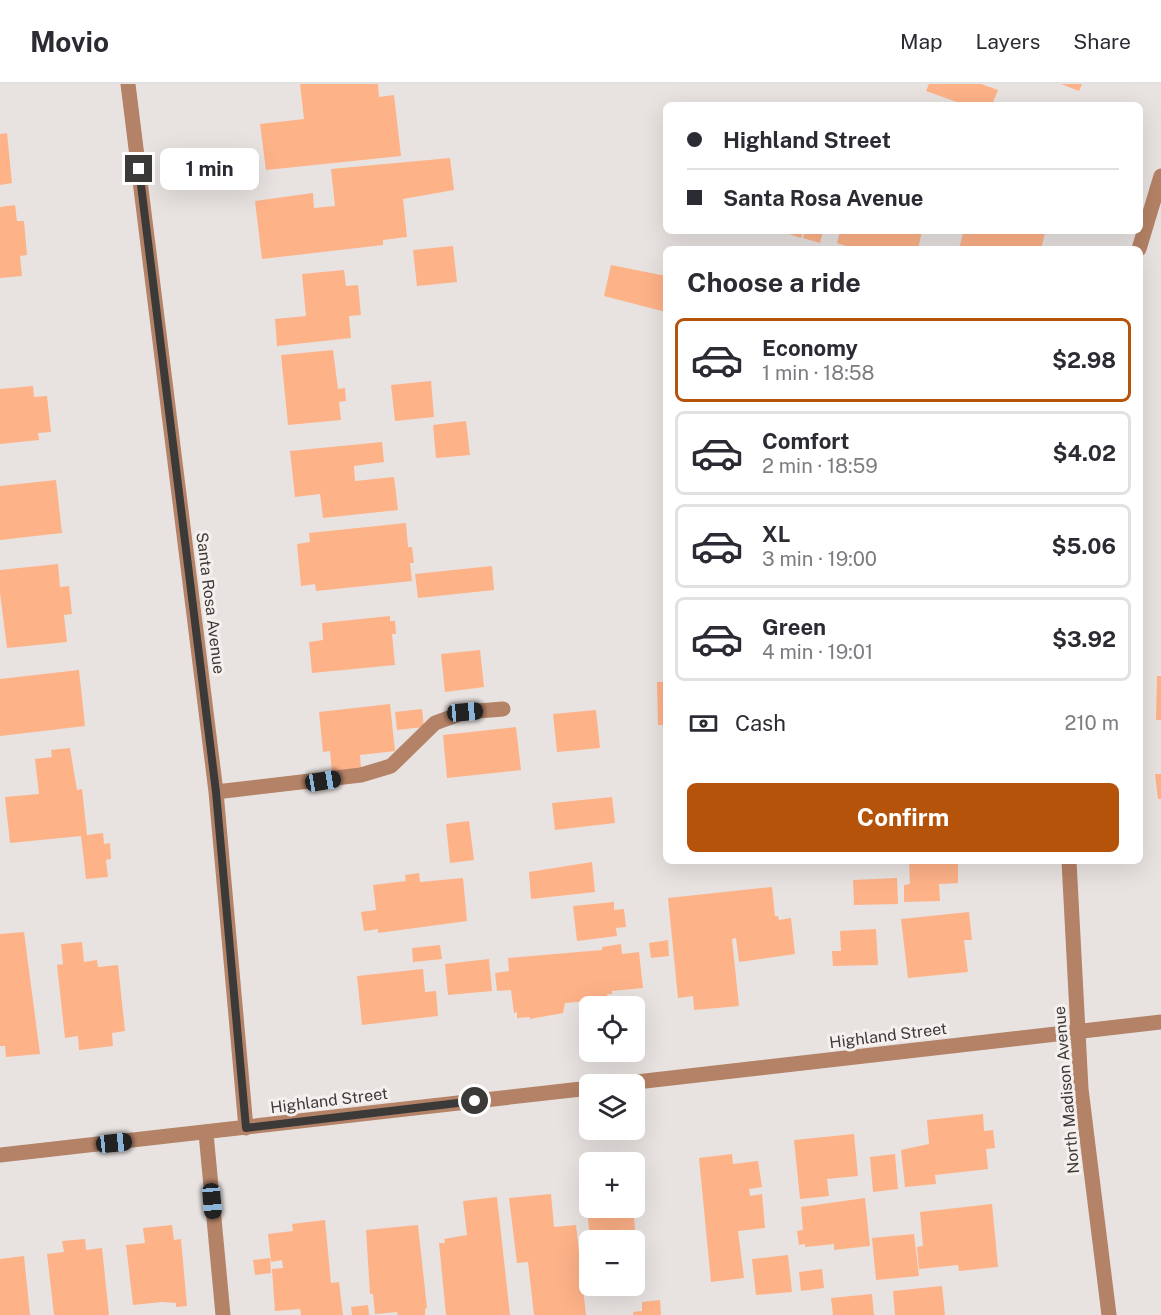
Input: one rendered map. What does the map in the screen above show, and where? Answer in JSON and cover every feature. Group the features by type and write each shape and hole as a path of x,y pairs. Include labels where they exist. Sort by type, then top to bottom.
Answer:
{"street":[{"name":"Santa Rosa Avenue","path":"128,84 216,792 246,1128"},
{"path":"1140,246 1161,176"},
{"path":"216,792 361,775 391,766 435,723 465,712 503,709"},
{"name":"North Madison Avenue","path":"1069,864 1081,1089 1109,1315"},
{"name":"Highland Street","path":"645,1081 1161,1022"},
{"name":"Highland Street","path":"0,1155 579,1089"},
{"path":"206,1133 223,1315"}],"building":[{"path":"300,84 378,84 379,97 394,95 401,156 266,170 260,124 304,119"},
{"path":"929,84 981,84 998,90 993,102 957,102 926,91"},
{"path":"1061,84 1082,84 1079,91"},
{"path":"7,133 12,183 0,185 0,134"},
{"path":"450,158 454,190 403,199 407,237 383,240 383,245 262,259 255,201 313,193 314,208 335,206 331,169"},
{"path":"15,205 17,221 24,221 27,255 20,256 22,276 0,278 0,207"},
{"path":"789,234 802,234 801,238"},
{"path":"804,234 822,234 820,243 803,238"},
{"path":"839,234 921,234 919,246 846,246 837,243"},
{"path":"963,234 1045,234 1042,246 960,246"},
{"path":"453,246 457,282 417,286 413,250"},
{"path":"611,265 663,275 663,311 604,296"},
{"path":"344,270 346,286 358,285 361,315 349,316 351,338 277,346 275,319 306,316 302,274"},
{"path":"333,350 338,389 345,388 346,401 339,402 341,420 288,425 281,355"},
{"path":"431,381 434,417 395,421 391,385"},
{"path":"33,386 34,397 47,396 51,432 38,433 39,440 0,444 0,389"},
{"path":"466,421 470,455 436,458 433,425"},
{"path":"382,442 384,462 354,466 355,481 394,477 398,510 323,518 320,494 295,497 290,451"},
{"path":"56,480 62,533 0,540 0,486"},
{"path":"406,523 408,547 412,547 414,563 410,563 412,581 316,591 315,584 301,586 297,544 310,542 309,533"},
{"path":"58,564 60,587 69,586 72,614 64,615 67,642 7,648 0,593 0,570"},
{"path":"492,566 494,590 418,598 415,574"},
{"path":"390,616 390,621 395,621 396,634 392,634 395,665 312,673 309,642 323,640 322,623"},
{"path":"480,650 484,687 445,692 441,654"},
{"path":"79,670 85,726 0,736 0,679"},
{"path":"1157,676 1161,676 1161,720 1156,720"},
{"path":"657,682 663,682 663,725 658,725"},
{"path":"390,704 395,751 360,755 361,769 332,772 330,751 323,752 319,712"},
{"path":"422,709 424,727 397,730 395,712"},
{"path":"596,710 600,748 557,752 553,714"},
{"path":"516,727 521,770 447,778 443,735"},
{"path":"70,748 77,790 82,789 87,835 103,833 104,844 110,843 111,859 106,860 108,877 86,879 81,836 10,843 5,797 39,794 35,759 52,757 51,750"},
{"path":"1155,774 1161,774 1161,799 1158,799"},
{"path":"612,797 615,823 555,830 552,803"},
{"path":"469,821 474,860 450,863 446,824"},
{"path":"592,862 595,892 531,899 529,872"},
{"path":"909,864 958,864 958,883 939,884 940,901 904,902 904,885 910,884"},
{"path":"419,873 420,882 463,878 467,921 378,933 378,929 364,931 361,912 376,910 373,885 406,881 405,875"},
{"path":"897,878 898,904 854,905 853,880"},
{"path":"772,887 775,916 778,916 779,920 791,918 795,954 739,962 736,938 732,939 739,1006 694,1010 693,996 678,998 668,898"},
{"path":"614,902 614,910 624,909 626,927 616,928 617,936 577,941 573,906"},
{"path":"969,912 972,940 964,940 968,972 908,978 901,919"},
{"path":"876,929 878,965 833,966 832,951 841,951 840,931"},
{"path":"24,932 40,1054 6,1057 5,1046 0,1046 0,934"},
{"path":"668,940 669,956 651,958 649,943"},
{"path":"82,942 84,962 97,960 98,967 118,965 125,1031 112,1033 113,1046 79,1050 78,1036 65,1038 57,965 63,964 61,944"},
{"path":"621,944 622,954 639,952 643,988 612,991 612,994 607,994 607,996 579,996 579,1002 565,1003 563,1013 530,1019 530,1017 517,1018 517,1012 514,1013 511,990 497,991 495,973 509,971 508,958 602,950 602,947"},
{"path":"440,945 442,959 413,962 412,948"},
{"path":"489,959 492,991 448,995 445,964"},
{"path":"423,969 425,992 436,991 438,1016 362,1025 357,976"},
{"path":"983,1114 984,1131 993,1130 995,1148 986,1149 988,1169 935,1175 936,1184 905,1187 901,1150 929,1144 927,1120"},
{"path":"854,1134 858,1176 827,1179 829,1196 800,1199 794,1140"},
{"path":"732,1154 733,1164 758,1161 762,1187 749,1189 750,1196 762,1194 765,1228 738,1231 744,1278 711,1282 699,1158"},
{"path":"895,1154 898,1189 873,1192 870,1157"},
{"path":"551,1194 554,1227 576,1225 579,1252 579,1296 584,1296 586,1315 534,1315 528,1262 517,1263 509,1198"},
{"path":"497,1197 510,1315 446,1315 439,1243 445,1243 444,1239 467,1235 463,1201"},
{"path":"865,1198 870,1246 834,1250 834,1244 805,1247 805,1244 799,1245 797,1231 803,1230 801,1207"},
{"path":"992,1204 998,1267 959,1271 958,1265 919,1269 917,1247 923,1246 920,1212"},
{"path":"588,1218 634,1218 635,1230 589,1230"},
{"path":"325,1220 331,1283 339,1282 343,1315 301,1315 300,1309 275,1311 272,1269 283,1268 282,1260 271,1262 268,1234 293,1231 292,1224"},
{"path":"172,1225 174,1240 181,1239 187,1306 176,1307 176,1303 162,1302 133,1305 126,1245 145,1243 143,1228"},
{"path":"418,1225 427,1308 425,1315 398,1315 397,1312 375,1314 373,1294 370,1294 366,1230"},
{"path":"914,1234 919,1276 876,1280 872,1238"},
{"path":"85,1239 86,1250 102,1248 109,1315 54,1315 47,1254 64,1252 62,1241"},
{"path":"788,1255 792,1292 756,1295 752,1259"},
{"path":"24,1256 30,1315 0,1315 0,1259"},
{"path":"270,1258 271,1273 255,1275 253,1260"},
{"path":"822,1269 824,1288 801,1291 799,1272"},
{"path":"942,1286 945,1315 895,1315 893,1291"},
{"path":"872,1294 874,1315 833,1315 831,1298"},
{"path":"660,1300 661,1315 633,1315 633,1312 642,1311 642,1302"},
{"path":"368,1305 369,1315 352,1315 351,1307"}],"route":[{"path":"139,169 216,792 246,1128 475,1101"}]}
